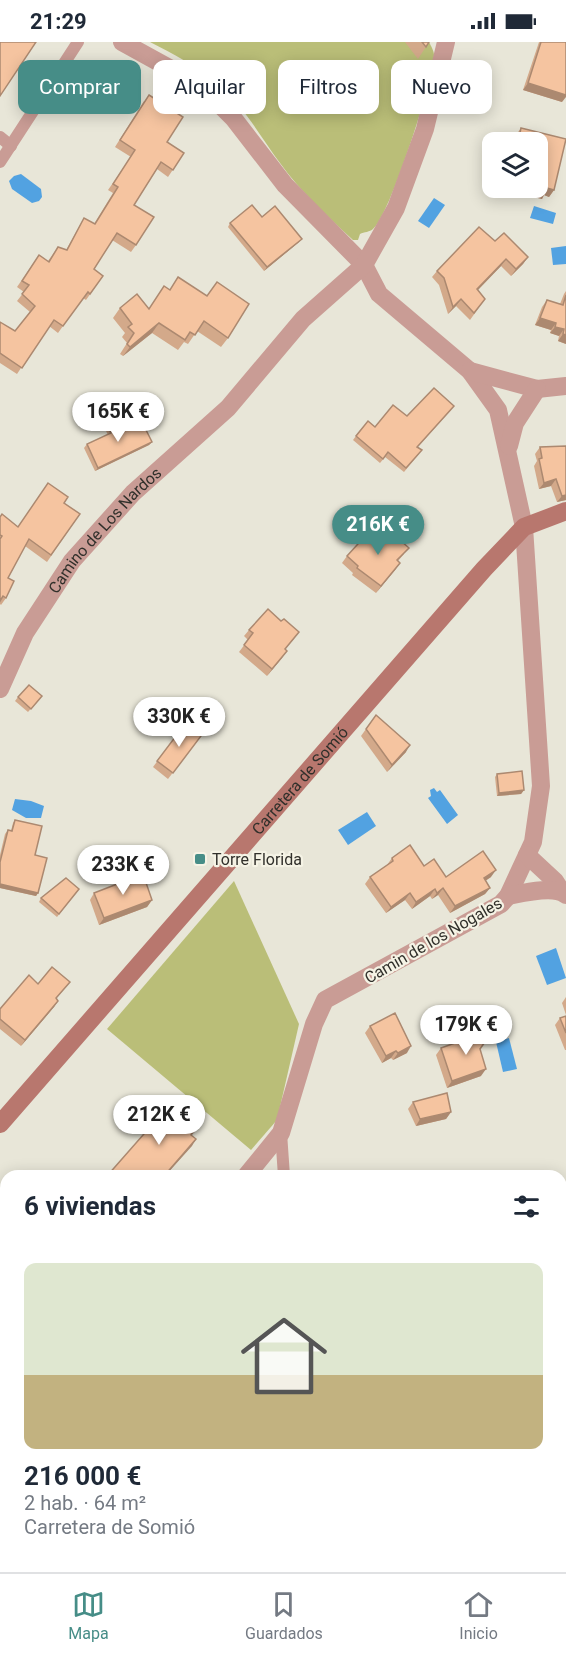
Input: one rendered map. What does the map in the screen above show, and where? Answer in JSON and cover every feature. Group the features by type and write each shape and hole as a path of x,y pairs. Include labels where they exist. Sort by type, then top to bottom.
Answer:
{"street":[{"path":"122,42 200,85 234,119 285,185 364,265 379,294 470,371 537,389 566,387"},
{"name":"Camino de Los Nardos","path":"0,689 25,633 72,561 133,493 228,408 303,319 364,265 396,208 425,129 446,42"},
{"name":"Camin de los Nogales","path":"251,1170 281,1133 314,1024 326,1000 501,904 508,896 533,842 541,786 524,527 498,410 470,371"},
{"path":"508,450 515,423 537,389"},
{"name":"Carretera de Somió","path":"0,1124 484,569 524,527 566,511"},
{"path":"527,855 555,881 564,893"},
{"path":"508,896 542,890 564,893"}],"lane":[{"path":"0,162 78,42"},
{"path":"0,137 11,146"},
{"path":"281,1133 284,1170"}],"green space":[{"path":"150,42 429,42 433,50 433,60 391,60 391,114 420,114 389,200 373,229 360,234 358,240 353,240 297,184 245,114 266,114 266,60 183,60"},
{"path":"234,881 299,1024 277,1120 251,1150 107,1029"}],"water":[{"path":"21,174 41,189 42,197 39,201 32,203 12,189 9,181"},
{"path":"434,198 445,205 429,228 418,221"},
{"path":"534,206 556,213 553,224 530,218"},
{"path":"566,246 566,264 553,265 551,248"},
{"path":"434,788 437,792 440,790 458,815 447,824 428,798 431,796 430,790"},
{"path":"15,799 31,801 44,806 41,818 26,818 12,810"},
{"path":"367,812 376,826 348,845 338,830"},
{"path":"556,948 566,978 547,985 536,956"},
{"path":"509,1038 517,1069 503,1072 496,1042"}],"building":[{"path":"0,42 36,42 24,60 18,60 18,69 0,96"},
{"path":"541,42 566,42 566,95 528,83"},
{"path":"149,95 153,98 153,114 178,114 183,117 167,142 184,153 173,170 161,162 134,205 154,217 136,245 117,233 94,269 103,276 63,326 54,320 22,368 0,353 0,322 15,331 35,306 22,294 29,285 22,281 39,255 49,262 58,247 67,250 84,218 95,224 118,187 113,184 135,150 120,140 137,114 141,114 141,107"},
{"path":"521,128 537,132 520,132"},
{"path":"548,135 566,139 554,190 548,188"},
{"path":"252,205 262,217 275,206 302,239 267,267 230,223"},
{"path":"479,227 495,241 504,233 528,257 516,269 506,259 477,289 485,299 474,313 461,299 453,307 444,278 437,271"},
{"path":"178,277 207,296 217,282 249,304 228,338 204,321 195,335 190,332 185,340 159,323 130,347 127,344 134,333 128,327 132,324 120,308 137,294 149,309 164,286 170,290"},
{"path":"566,295 566,335 563,334 564,329 555,327 556,323 540,318 547,300 563,305"},
{"path":"434,388 454,406 417,447 422,450 406,468 388,452 383,459 356,436 368,421 375,427 393,405 407,416"},
{"path":"124,420 129,430 143,424 152,442 98,468 87,444 111,433 108,428"},
{"path":"566,446 566,495 562,496 556,479 544,483 539,459 542,458 540,447"},
{"path":"48,483 68,497 64,503 80,514 51,555 29,539 8,578 14,581 6,598 3,596 0,601 0,539 2,536 0,535 0,517 2,514 18,527"},
{"path":"385,527 409,548 397,560 400,563 381,586 357,568 358,566 347,556 367,534 374,540"},
{"path":"268,609 281,621 284,619 299,632 272,669 244,645 253,633 249,630"},
{"path":"29,685 42,696 31,709 18,697"},
{"path":"376,715 410,745 392,765 366,729"},
{"path":"185,724 201,736 173,773 157,761"},
{"path":"522,771 524,790 499,793 497,774"},
{"path":"15,820 42,826 35,855 47,858 38,893 0,884 0,862 8,830 12,831"},
{"path":"410,845 424,866 434,859 446,877 483,851 496,870 484,878 490,888 455,906 443,888 437,893 435,889 416,902 410,893 391,907 370,877 393,861 392,858"},
{"path":"143,874 152,900 104,918 94,893"},
{"path":"66,878 79,889 59,914 41,898"},
{"path":"52,967 70,982 56,998 58,1001 25,1040 0,1019 0,1009 29,975 38,984"},
{"path":"395,1013 411,1046 386,1056 370,1026"},
{"path":"566,1016 566,1033 560,1018"},
{"path":"494,1029 480,1049 486,1069 452,1081 441,1048"},
{"path":"447,1093 451,1112 420,1119 413,1102"},
{"path":"183,1107 201,1123 191,1135 196,1139 169,1170 112,1170 165,1110 174,1117"}],"place":[{"name":"Torre Florida","path":"200,859"}]}
